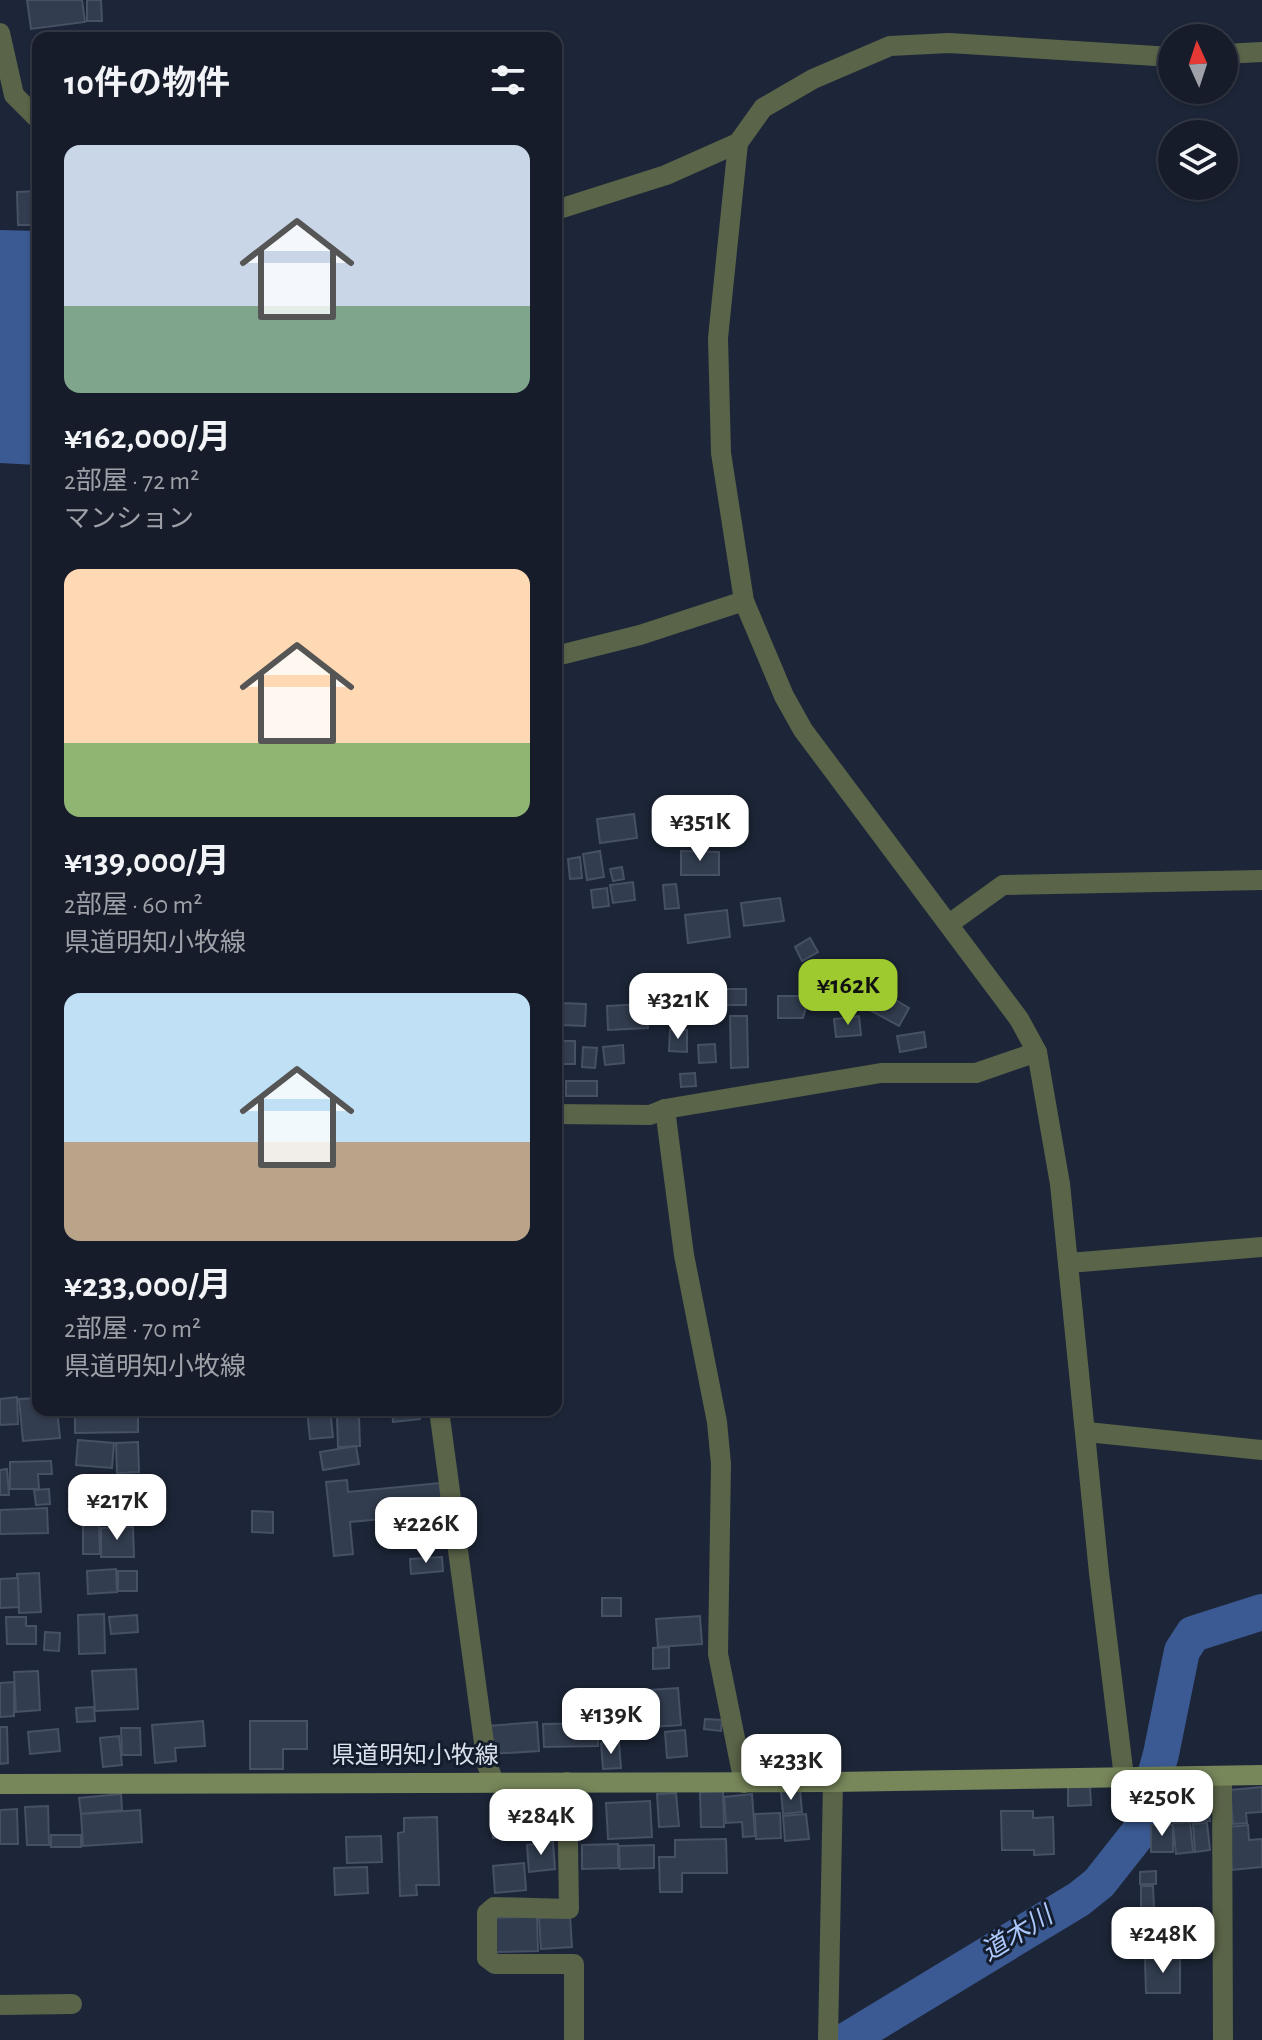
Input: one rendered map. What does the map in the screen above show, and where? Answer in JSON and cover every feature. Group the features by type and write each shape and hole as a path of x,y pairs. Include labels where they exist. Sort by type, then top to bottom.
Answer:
{"main road":[{"name":"県道明知小牧線","path":"0,1784 744,1783 1262,1775"}],"street":[{"path":"0,33 14,95 32,113"},
{"path":"1124,1777 1099,1573 1058,1169 1037,1052 1019,1019 803,730 784,696 744,601 721,453 718,338 738,143 763,108 813,79 890,46 949,43 1158,56"},
{"path":"1238,53 1262,52"},
{"path":"562,208 666,175 738,143"},
{"path":"562,654 640,635 744,601"},
{"path":"949,924 1003,885 1262,880"},
{"path":"562,1114 650,1115 665,1109 881,1073 976,1073 1037,1052"},
{"path":"665,1109 684,1255 717,1422 721,1464 718,1654 744,1783"},
{"path":"1069,1263 1262,1247"},
{"path":"440,1416 487,1765 494,1781"},
{"path":"1087,1432 1262,1450"},
{"path":"1222,1776 1223,2040"},
{"path":"567,1782 569,1909 494,1907 487,1913 487,1958 495,1964 574,1964 574,2040"},
{"path":"828,2037 833,1782"},
{"path":"0,2005 72,2004"}],"water":[{"path":"0,230 32,231 32,465 0,463"}],"building":[{"path":"27,0 82,0 85,22 31,29"},
{"path":"87,0 101,0 102,21 87,21"},
{"path":"32,191 32,225 18,225 17,192"},
{"path":"634,814 637,838 600,843 597,819"},
{"path":"600,851 604,877 587,880 583,854"},
{"path":"681,851 719,852 719,875 681,875"},
{"path":"580,857 582,878 570,879 568,859"},
{"path":"622,867 624,879 613,881 610,869"},
{"path":"633,882 635,900 613,903 610,885"},
{"path":"676,884 679,908 665,909 663,885"},
{"path":"607,888 609,906 593,908 591,890"},
{"path":"780,898 784,921 744,926 741,903"},
{"path":"727,910 730,937 688,943 685,915"},
{"path":"810,938 818,952 802,961 795,947"},
{"path":"821,963 848,963 847,984 821,983"},
{"path":"691,989 746,989 746,1005 691,1005"},
{"path":"879,990 909,1008 899,1026 868,1009"},
{"path":"778,996 809,996 803,1018 778,1018"},
{"path":"562,1003 586,1004 585,1026 562,1025"},
{"path":"647,1004 648,1028 608,1030 607,1006"},
{"path":"730,1016 747,1016 748,1067 731,1068"},
{"path":"859,1016 861,1035 836,1037 834,1019"},
{"path":"670,1030 687,1030 687,1052 669,1051"},
{"path":"924,1032 926,1047 900,1052 897,1036"},
{"path":"562,1041 575,1041 575,1064 562,1064"},
{"path":"715,1044 716,1062 699,1063 698,1045"},
{"path":"623,1045 624,1063 605,1065 603,1047"},
{"path":"583,1047 597,1048 595,1068 582,1067"},
{"path":"695,1073 696,1086 681,1087 680,1074"},
{"path":"566,1081 597,1081 597,1096 566,1096"},
{"path":"17,1397 18,1424 0,1425 0,1399"},
{"path":"32,1398 32,1416 58,1416 60,1438 23,1441 19,1399"},
{"path":"75,1416 138,1416 138,1432 75,1433"},
{"path":"308,1416 331,1416 333,1437 310,1439"},
{"path":"392,1416 420,1416 420,1419 393,1422"},
{"path":"337,1417 359,1417 360,1446 338,1447"},
{"path":"78,1440 114,1443 112,1468 76,1465"},
{"path":"138,1442 139,1472 117,1473 116,1443"},
{"path":"356,1446 359,1464 323,1470 320,1452"},
{"path":"51,1461 52,1474 38,1474 39,1489 10,1489 10,1462"},
{"path":"7,1469 9,1495 0,1495 0,1470"},
{"path":"347,1480 348,1492 440,1483 445,1538 422,1541 418,1505 391,1508 392,1518 350,1522 353,1554 334,1556 326,1482"},
{"path":"121,1481 122,1496 132,1496 133,1506 85,1508 84,1482"},
{"path":"49,1489 50,1504 36,1505 34,1490"},
{"path":"47,1508 48,1533 0,1534 0,1510"},
{"path":"417,1510 420,1545 403,1546 400,1512"},
{"path":"252,1511 273,1512 273,1533 252,1532"},
{"path":"83,1525 99,1525 100,1554 83,1554"},
{"path":"133,1527 134,1557 101,1557 101,1528"},
{"path":"442,1557 443,1571 411,1574 410,1559"},
{"path":"116,1569 117,1592 88,1594 87,1571"},
{"path":"118,1571 137,1571 137,1591 118,1591"},
{"path":"39,1573 41,1612 19,1613 17,1574"},
{"path":"18,1578 19,1607 0,1608 0,1579"},
{"path":"602,1598 621,1598 621,1616 602,1616"},
{"path":"104,1614 105,1653 79,1654 78,1615"},
{"path":"137,1615 138,1632 111,1634 109,1617"},
{"path":"700,1616 702,1644 658,1647 656,1619"},
{"path":"6,1617 26,1617 26,1626 36,1626 36,1644 7,1644"},
{"path":"45,1632 60,1633 59,1651 44,1650"},
{"path":"669,1647 669,1668 653,1669 653,1648"},
{"path":"136,1669 138,1709 95,1711 92,1671"},
{"path":"38,1671 40,1710 16,1712 14,1672"},
{"path":"14,1682 14,1716 0,1717 0,1683"},
{"path":"678,1688 681,1725 652,1727 649,1690"},
{"path":"630,1689 630,1715 603,1715 603,1690"},
{"path":"94,1707 95,1721 77,1722 76,1708"},
{"path":"705,1719 722,1720 721,1731 704,1729"},
{"path":"203,1721 205,1746 175,1748 176,1761 155,1763 152,1725"},
{"path":"250,1721 307,1721 307,1749 283,1749 283,1769 250,1769"},
{"path":"537,1722 539,1751 490,1754 488,1726"},
{"path":"598,1723 598,1746 544,1747 543,1724"},
{"path":"0,1727 7,1727 8,1763 0,1764"},
{"path":"121,1728 140,1728 141,1755 122,1755"},
{"path":"58,1729 60,1751 30,1754 28,1732"},
{"path":"685,1730 687,1756 667,1758 665,1732"},
{"path":"119,1736 122,1765 103,1767 100,1738"},
{"path":"619,1742 621,1768 603,1769 601,1743"},
{"path":"1068,1786 1090,1786 1091,1805 1068,1806"},
{"path":"1262,1787 1262,1812 1246,1813 1247,1823 1233,1824 1230,1790"},
{"path":"800,1790 802,1812 783,1814 781,1791"},
{"path":"723,1791 724,1827 701,1827 700,1792"},
{"path":"676,1793 679,1826 659,1827 657,1794"},
{"path":"121,1794 122,1810 81,1814 79,1798"},
{"path":"752,1794 755,1836 743,1837 742,1822 726,1823 724,1797"},
{"path":"1188,1794 1188,1821 1158,1822 1158,1795"},
{"path":"526,1800 527,1837 493,1838 492,1801"},
{"path":"548,1800 548,1829 529,1829 528,1801"},
{"path":"650,1801 652,1837 608,1839 606,1803"},
{"path":"1208,1804 1210,1821 1190,1822 1188,1806"},
{"path":"48,1806 49,1845 27,1845 25,1807"},
{"path":"17,1809 18,1844 0,1844 0,1810"},
{"path":"140,1810 142,1842 83,1846 81,1814"},
{"path":"1001,1811 1033,1811 1033,1818 1053,1817 1054,1854 1034,1855 1034,1850 1002,1850"},
{"path":"780,1813 781,1838 756,1839 755,1814"},
{"path":"806,1814 809,1839 785,1841 783,1816"},
{"path":"437,1817 439,1885 416,1885 417,1895 400,1896 398,1833 404,1832 404,1818"},
{"path":"1190,1822 1193,1852 1176,1854 1173,1823"},
{"path":"1207,1823 1210,1850 1195,1852 1193,1824"},
{"path":"1151,1825 1173,1825 1173,1852 1151,1852"},
{"path":"1248,1825 1249,1840 1262,1839 1262,1867 1232,1870 1228,1827"},
{"path":"51,1835 81,1835 81,1847 51,1847"},
{"path":"381,1836 382,1862 347,1863 346,1837"},
{"path":"726,1839 727,1873 682,1873 682,1892 660,1892 659,1857 675,1857 675,1840"},
{"path":"553,1842 555,1869 529,1872 527,1845"},
{"path":"618,1844 618,1868 582,1869 582,1845"},
{"path":"654,1845 654,1868 620,1869 619,1846"},
{"path":"524,1863 526,1890 495,1893 493,1866"},
{"path":"367,1867 368,1893 335,1895 334,1868"},
{"path":"1156,1871 1156,1884 1140,1884 1140,1872"},
{"path":"1141,1886 1153,1886 1154,1908 1141,1908"},
{"path":"1206,1911 1206,1938 1162,1939 1162,1912"},
{"path":"570,1915 572,1947 541,1949 539,1918"},
{"path":"537,1916 538,1951 496,1952 495,1918"},
{"path":"1188,1943 1205,1944 1205,1952 1188,1952"},
{"path":"1180,1957 1180,1993 1146,1993 1145,1958"}],"waterway":[{"name":"道木川","path":"847,2040 1079,1899 1099,1883 1140,1831 1161,1754 1182,1651 1193,1634 1262,1612"}]}
